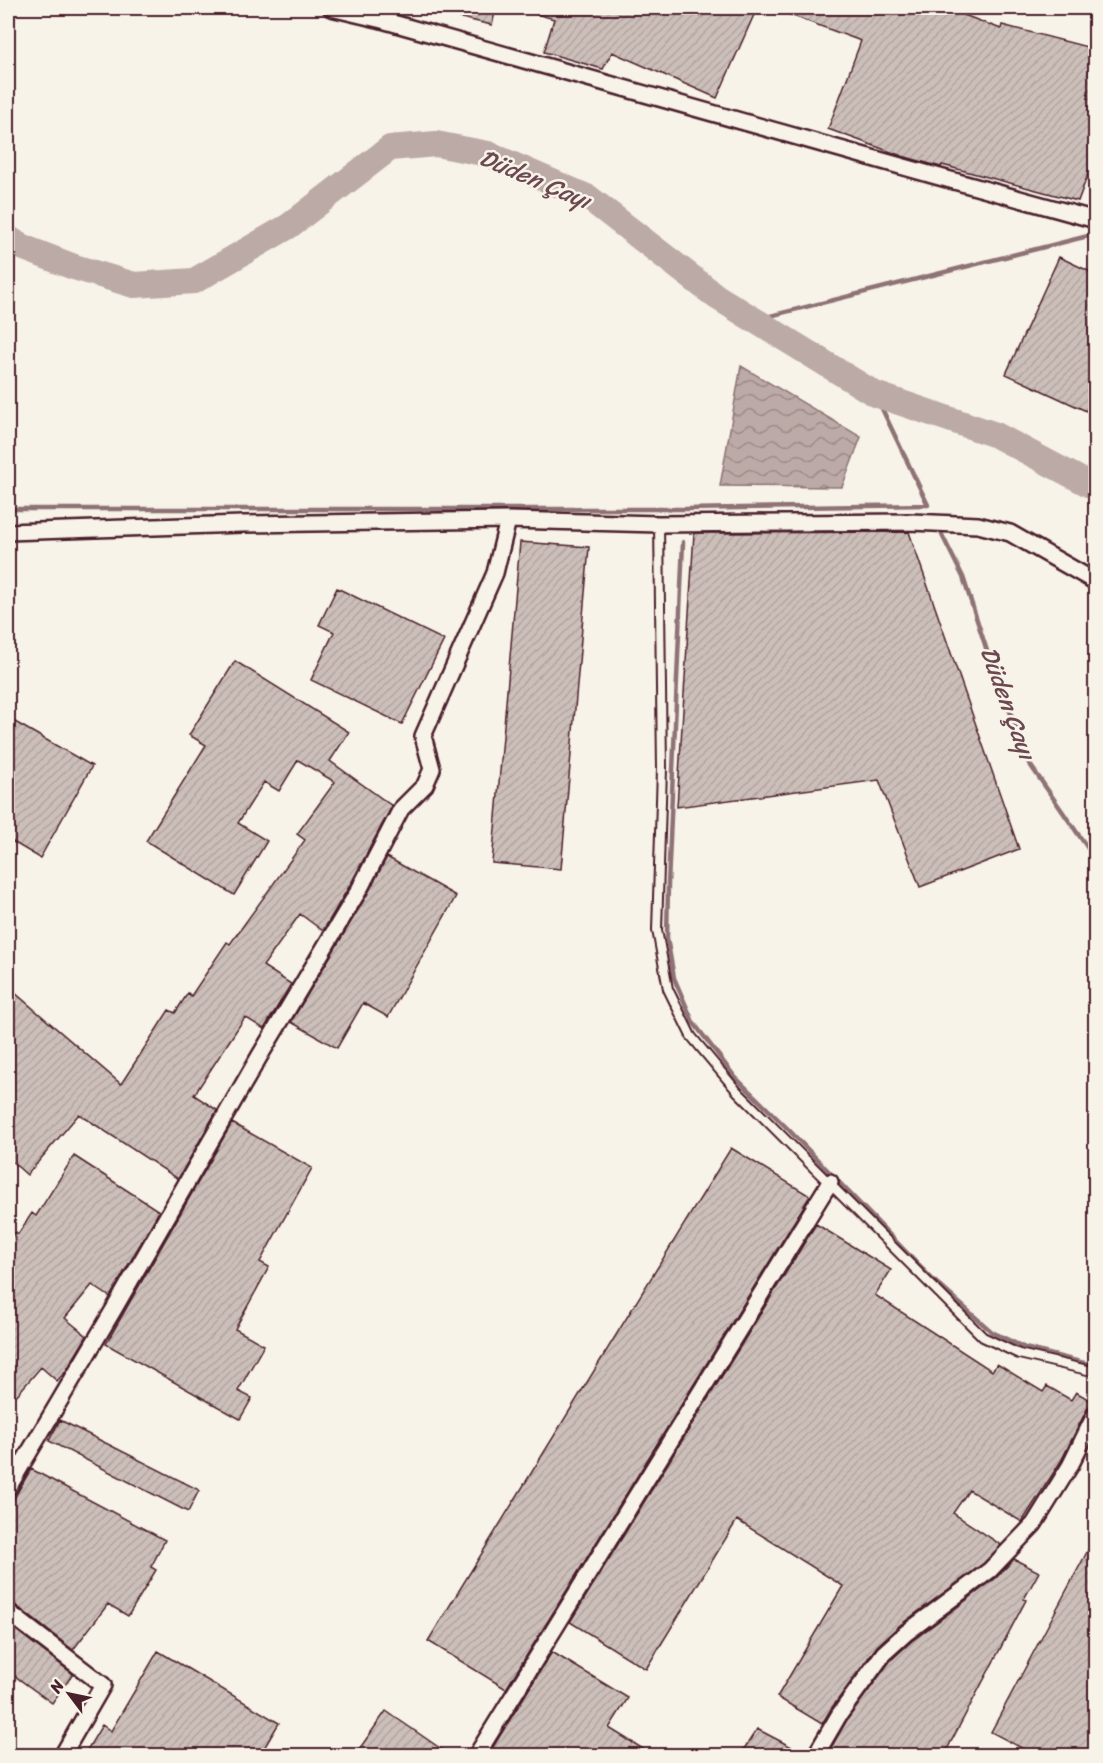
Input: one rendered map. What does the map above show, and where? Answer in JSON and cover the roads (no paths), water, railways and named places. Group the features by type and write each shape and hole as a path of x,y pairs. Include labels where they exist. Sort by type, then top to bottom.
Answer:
{"street":[{"path":"331,8 382,20 1095,220"},
{"path":"8,1488 359,890 401,809 425,785 432,769 423,736 495,573 508,520"},
{"path":"8,532 254,524 508,520 659,524 911,522 978,525 1010,532 1095,582"},
{"path":"476,1755 830,1182"},
{"path":"817,1755 839,1715 885,1653 906,1633 990,1570 1034,1524 1070,1466 1095,1413"},
{"path":"8,1612 103,1684 62,1755"}],"lane":[{"path":"659,524 662,770 657,930 668,989 691,1036 737,1091 983,1337 1019,1354 1095,1372"}],"water":[{"path":"741,366 861,437 842,487 720,486"}],"waterway":[{"path":"317,8 329,11"},
{"name":"Düden Çayı","path":"8,238 22,247 74,267 134,285 194,281 289,226 390,148 436,144 488,154 589,198 717,297 875,394 996,435 1096,488"},
{"path":"754,320 1096,234"},
{"path":"8,509 684,509 928,505 875,394"},
{"name":"Düden Çayı","path":"942,535 963,577 988,654 1031,766 1096,860"},
{"path":"683,542 667,938 674,978 693,1022 735,1077 932,1279 992,1332 1025,1348 1096,1366"}]}
